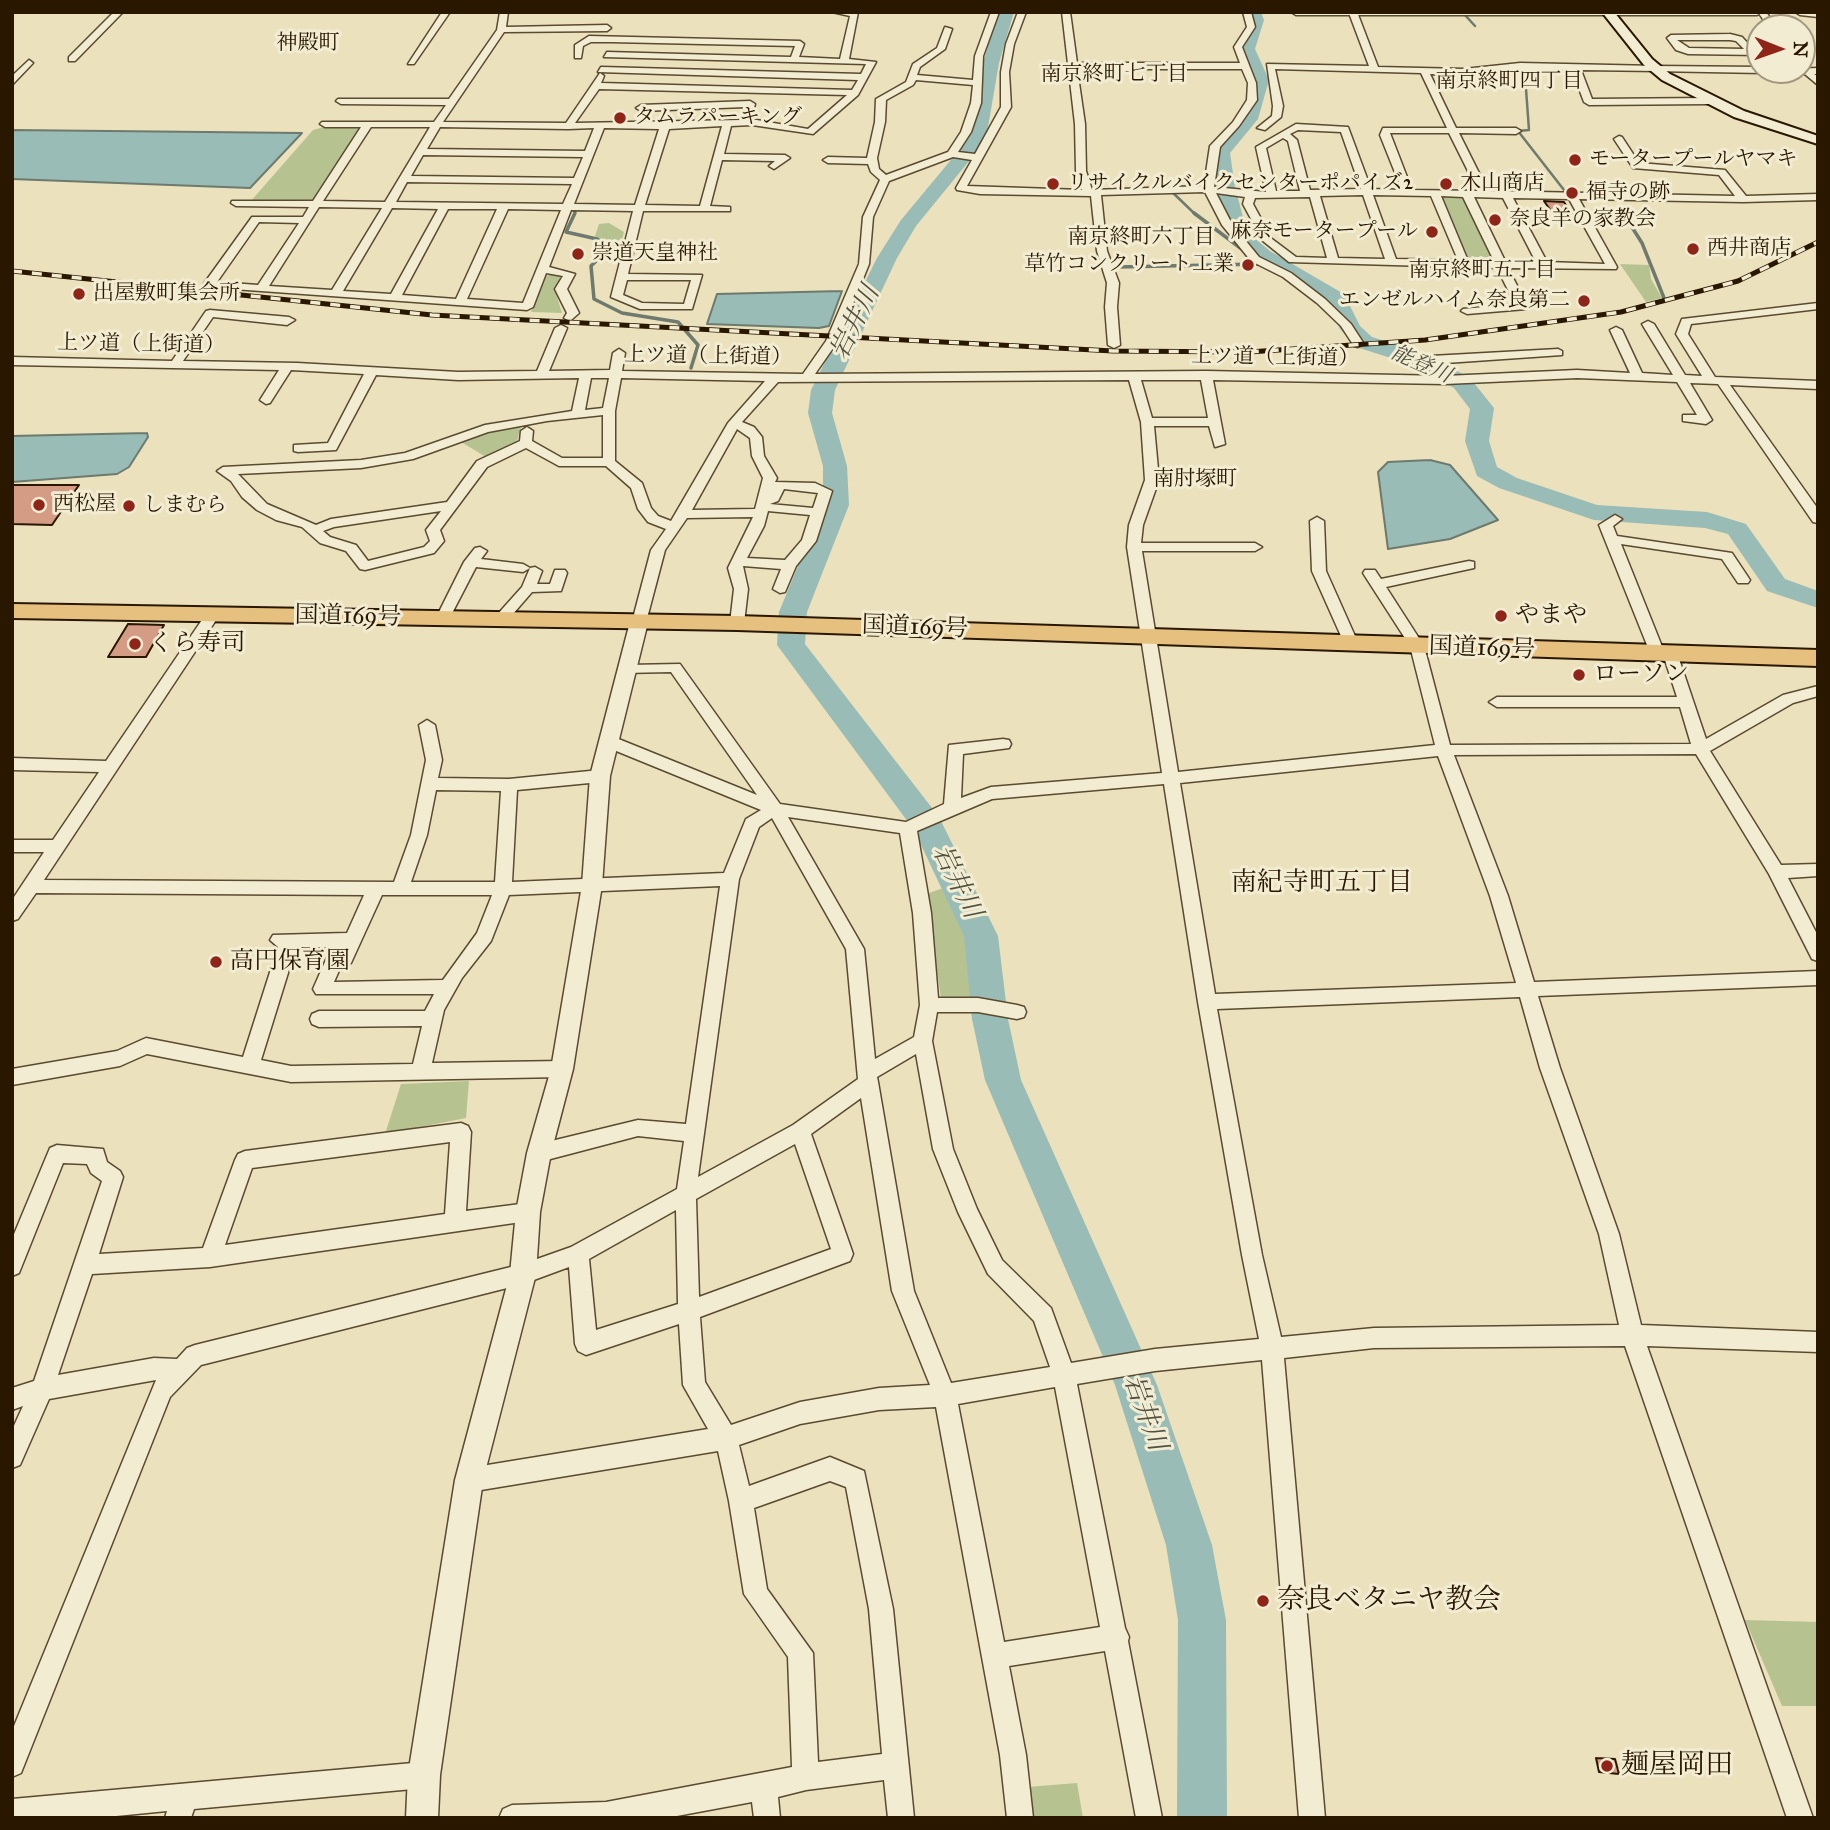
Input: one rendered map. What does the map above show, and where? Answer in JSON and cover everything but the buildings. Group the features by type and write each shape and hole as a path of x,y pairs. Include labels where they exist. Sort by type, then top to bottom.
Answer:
{"highway":[{"name":"国道169号","path":"12,611 780,624 1146,635 1352,645 1818,658"}],"main road":[{"path":"1609,13 1656,69 1709,101 1818,140"}],"street":[{"path":"72,60 119,12"},
{"path":"411,62 446,12"},
{"path":"336,293 388,205 407,179 437,124 501,30 504,12"},
{"path":"836,12 855,14 844,61"},
{"path":"954,155 967,132 979,83 979,56 995,12"},
{"path":"1022,12 1005,72 1006,107 990,131 961,188 981,191 1092,193 1167,188 1212,189 1246,194 1368,192 1743,199 1818,197"},
{"path":"1066,12 1080,124 1081,171 1092,193 1102,251 1113,283 1111,307 1114,345"},
{"path":"1247,12 1251,27 1238,47 1252,83 1252,100 1236,124 1215,146 1212,189 1227,225 1255,259 1287,275 1321,301 1345,324 1358,344"},
{"path":"1296,12 1759,12"},
{"path":"1800,12 1818,14"},
{"path":"1353,13 1375,70"},
{"path":"501,30 613,28 596,86 568,126"},
{"path":"885,179 874,170 872,160 880,122 881,99 910,83 916,66 941,49 948,29"},
{"path":"1730,37 1755,51 1688,51 1679,48 1671,38 1730,37"},
{"path":"578,56 579,45 589,39 611,39 800,44 794,60"},
{"path":"712,89 729,43"},
{"path":"325,124 665,126 746,123 810,132 855,93 872,62 607,55"},
{"path":"12,82 29,63"},
{"path":"1071,66 1246,66"},
{"path":"1262,128 1276,117 1278,106 1270,66 1424,71 1656,69 1746,74"},
{"path":"1576,68 1589,102 1709,101"},
{"path":"601,70 864,77"},
{"path":"1424,71 1484,194"},
{"path":"912,77 979,83"},
{"path":"596,86 855,93"},
{"path":"635,126 648,88"},
{"path":"341,101 452,102"},
{"path":"641,108 750,104 746,123"},
{"path":"261,289 368,124"},
{"path":"704,209 727,124"},
{"path":"306,220 256,219 209,285 527,307 600,126"},
{"path":"622,277 698,278 688,307 640,306 617,297 639,208 665,126"},
{"path":"1272,194 1261,147 1296,127 1345,129 1391,260"},
{"path":"1408,193 1386,130 1516,131"},
{"path":"1283,134 1292,140 1333,260"},
{"path":"1619,139 1636,166 1722,172 1743,199"},
{"path":"422,152 589,153"},
{"path":"806,378 832,341 864,264 868,217 885,179 954,155 977,158"},
{"path":"718,158 785,158 774,166"},
{"path":"828,160 872,160"},
{"path":"407,179 578,181"},
{"path":"1434,193 1464,263"},
{"path":"1246,194 1248,204 1268,241 1293,260 1391,260 1612,267 1573,197"},
{"path":"1467,194 1522,307 1467,311"},
{"path":"1507,195 1543,265"},
{"path":"236,203 726,209"},
{"path":"394,299 444,206"},
{"path":"458,304 504,206"},
{"path":"543,269 570,274 561,289 573,313 570,318"},
{"path":"1818,306 1686,321 1682,334 1818,519"},
{"path":"174,366 210,313 289,320 287,322"},
{"path":"1648,324 1684,379 1706,420 1687,418"},
{"path":"541,375 561,328"},
{"path":"1616,330 1639,377"},
{"path":"609,461 609,411 619,353"},
{"path":"1431,360 1558,353"},
{"path":"1530,354 1545,374"},
{"name":"上ツ道（上街道）","path":"12,361 287,367 458,376 1206,376 1457,380 1545,374 1818,385"},
{"path":"266,400 287,367"},
{"path":"299,448 332,447 372,371"},
{"path":"578,414 586,374"},
{"path":"1134,376 1147,422 1153,480 1136,525 1134,547 1207,1002 1252,1255 1272,1348 1312,1818"},
{"path":"1206,376 1219,444"},
{"path":"422,1818 424,1775 469,1480 523,1274 528,1212 539,1153 562,1069 592,885 600,776 658,550 683,514 734,423 775,378"},
{"path":"526,443 482,464 433,530 438,541 429,550 365,566 351,548 326,540 315,530 262,507 247,494 236,478 223,471 361,464 408,456 485,429 609,411"},
{"path":"526,443 528,421"},
{"path":"1147,422 1214,422"},
{"path":"734,423 750,430 756,437 758,456 770,478 764,506 735,568 741,589 737,623"},
{"path":"526,443 559,462 609,461 637,486 645,509 653,519 673,527"},
{"path":"764,506 773,498 779,485 815,487 825,491 809,541 789,565 780,589"},
{"path":"315,530 331,523 451,505"},
{"path":"683,514 764,506 818,512"},
{"path":"1615,519 1606,525 1686,702 1701,749 1776,872 1818,954"},
{"path":"1317,521 1319,571 1352,645"},
{"path":"1612,539 1727,556 1743,580"},
{"path":"1134,547 1255,547"},
{"path":"443,618 476,556 529,569 527,588 501,619"},
{"path":"738,561 789,565"},
{"path":"1469,565 1373,578 1417,646 1444,750 1499,896 1550,1069 1606,1223 1632,1335 1800,1818"},
{"path":"527,588 556,588 560,573"},
{"path":"12,914 213,614"},
{"path":"628,670 675,667 775,809 855,949 868,1077 903,1291 945,1395 1013,1755 1020,1818"},
{"path":"610,742 775,809 912,825 947,808 991,793 1444,750 1701,749 1787,699 1818,691"},
{"path":"1497,702 1686,702"},
{"path":"400,888 419,835 435,760 427,725"},
{"path":"947,808 955,749 1003,744"},
{"path":"12,764 111,766"},
{"path":"429,784 509,785 600,776"},
{"path":"421,1072 433,1018 447,987 485,936 503,889 509,785"},
{"path":"775,809 752,823 730,879 686,1194 689,1311 694,1385 726,1438 741,1502 756,1594 800,1653 806,1777"},
{"path":"912,825 929,1005 923,1041 943,1149 968,1212 995,1267 1043,1315 1064,1375 1117,1637 1149,1818"},
{"path":"12,846 58,846"},
{"path":"1776,872 1818,870"},
{"path":"31,886 503,889 730,879"},
{"path":"376,888 345,958 334,960 322,989 447,987"},
{"path":"250,1066 284,940 353,940"},
{"path":"1207,1002 1818,978"},
{"path":"929,1005 978,1005 1017,1012"},
{"path":"319,1019 433,1018"},
{"path":"12,1764 162,1390 195,1356 523,1274 578,1254 800,1131 868,1077 923,1041"},
{"path":"12,1077 120,1058 146,1046 291,1074 562,1069"},
{"path":"539,1153 638,1128 694,1133"},
{"path":"578,1254 586,1344 689,1311 843,1254 800,1131"},
{"path":"210,1256 246,1160 461,1132 455,1221"},
{"path":"12,1266 57,1154 96,1155 98,1167 113,1177 42,1390 12,1457"},
{"path":"85,1265 210,1256 528,1212"},
{"path":"469,1480 726,1438 800,1413 879,1399 945,1395 1155,1360 1272,1348 1374,1338 1632,1335 1818,1342"},
{"path":"12,1399 42,1390 154,1369 182,1370"},
{"path":"741,1502 830,1469 856,1479 881,1609 901,1818"},
{"path":"994,1656 1117,1637"},
{"path":"512,1818 606,1815 806,1777 894,1766"},
{"path":"12,1812 182,1807 424,1775"},
{"path":"764,1787 766,1818"}],"green space":[{"path":"327,126 362,127 313,203 250,202 313,130"},
{"path":"1439,196 1464,197 1492,261 1466,260"},
{"path":"609,223 624,232 620,248 609,248 595,236 599,224"},
{"path":"1620,264 1649,265 1651,279 1662,298 1646,302"},
{"path":"565,275 555,290 562,313 531,312 545,276"},
{"path":"521,427 517,441 486,457 461,442 495,429"},
{"path":"949,886 970,932 977,999 941,999 926,894"},
{"path":"469,1081 466,1118 385,1134 401,1084"},
{"path":"1745,1620 1818,1622 1818,1706 1782,1706"},
{"path":"1077,1783 1083,1818 1032,1818 1027,1787"}],"water":[{"path":"12,130 302,133 250,188 12,179"},
{"path":"842,291 829,326 819,328 707,324 717,294"},
{"path":"147,433 148,437 129,467 117,474 12,482 12,436"},
{"path":"1430,460 1450,465 1498,520 1450,539 1388,549 1378,472 1388,462"}],"waterway":[{"name":"岩井川","path":"1006,12 991,63 978,133 968,151 908,224 887,258 823,390 820,413 835,466 836,505 793,612 791,645 928,825 981,936 990,1019 1003,1080 1136,1385 1189,1545 1202,1620 1202,1818"},
{"name":"能登川","path":"1253,12 1256,20 1247,49 1261,80 1258,97 1249,119 1221,152 1225,187 1238,234 1263,255 1336,299 1351,329 1364,342 1418,359 1462,383 1482,408 1477,441 1486,471 1508,483 1594,512 1707,520 1737,529 1776,585 1818,600"},
{"path":"1465,15 1475,26"},
{"path":"1519,68 1526,89 1529,130 1518,131 1564,190 1580,194"},
{"path":"1170,190 1196,215"},
{"path":"575,213 566,232 597,239 605,245 606,251 591,266 594,299 622,313 678,322 698,345 691,368"},
{"path":"1194,213 1243,250"},
{"path":"1623,213 1642,243 1664,298"},
{"path":"1118,267 1260,264"}],"railway":[{"path":"12,271 432,315 1113,351 1249,352 1425,340 1621,312 1738,281 1818,242"}],"place":[{"name":"タムラパーキング","path":"620,118"},
{"name":"モータープールヤマキ","path":"1575,160"},
{"name":"リサイクルバイクセンターポパイズ2","path":"1053,184"},
{"name":"木山商店","path":"1446,184"},
{"name":"福寺の跡","path":"1572,193"},
{"name":"奈良羊の家教会","path":"1495,220"},
{"name":"麻奈モータープール","path":"1432,232"},
{"name":"西井商店","path":"1693,249"},
{"name":"崇道天皇神社","path":"578,254"},
{"name":"草竹コンクリート工業","path":"1248,265"},
{"name":"出屋敷町集会所","path":"79,294"},
{"name":"エンゼルハイム奈良第二","path":"1584,301"},
{"name":"西松屋","path":"39,505"},
{"name":"しまむら","path":"129,506"},
{"name":"やまや","path":"1501,616"},
{"name":"くら寿司","path":"135,644"},
{"name":"ローソン","path":"1579,675"},
{"name":"高円保育園","path":"216,962"},
{"name":"奈良ベタニヤ教会","path":"1263,1601"},
{"name":"麺屋岡田","path":"1607,1766"}],"district":[{"name":"神殿町","path":"308,44"},
{"name":"南京終町七丁目","path":"1114,75"},
{"name":"南京終町四丁目","path":"1509,82"},
{"name":"南京終町六丁目","path":"1141,238"},
{"name":"南京終町五丁目","path":"1482,271"},
{"name":"南肘塚町","path":"1195,480"},
{"name":"南紀寺町五丁目","path":"1322,884"}]}
